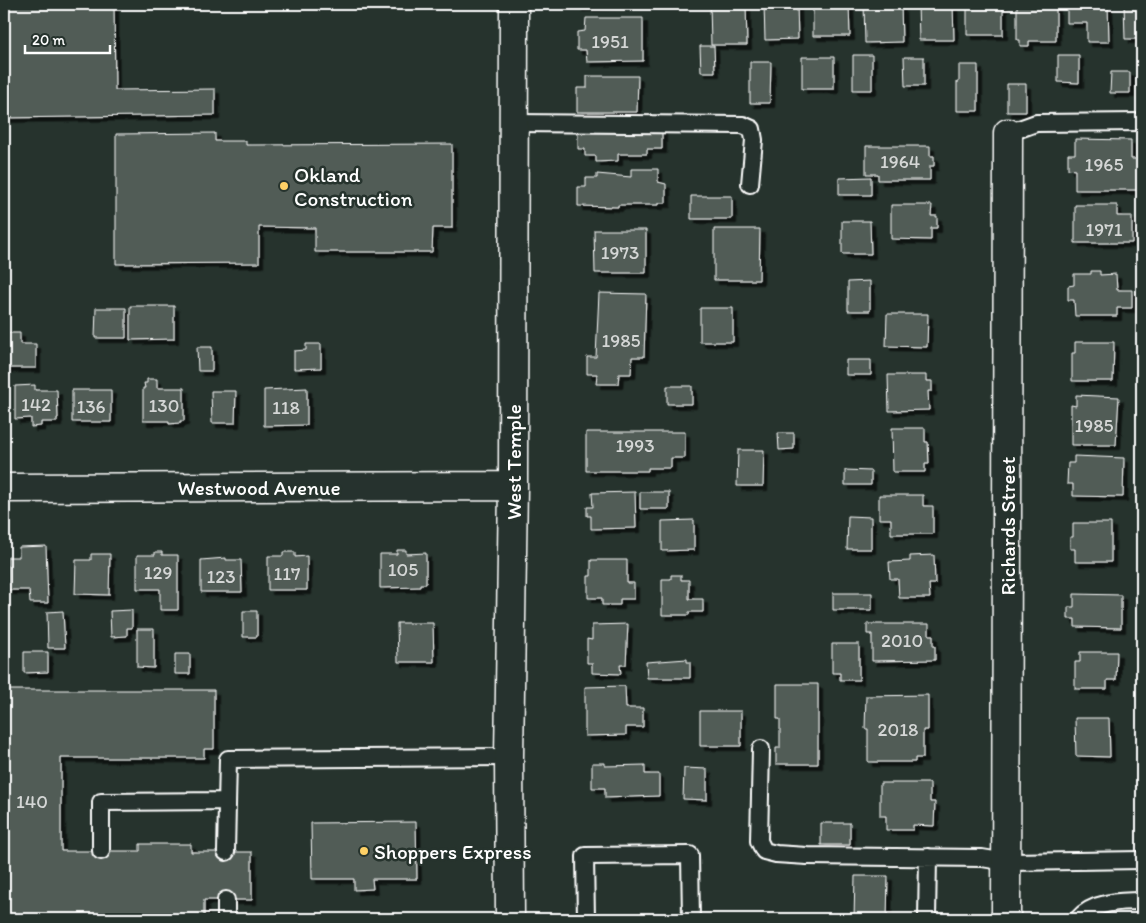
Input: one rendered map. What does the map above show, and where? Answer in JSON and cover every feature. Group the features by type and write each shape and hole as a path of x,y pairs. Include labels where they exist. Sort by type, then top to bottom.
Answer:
{"street":[{"name":"West Temple","path":"510,919 509,756 513,486 514,4"},
{"name":"Richards Street","path":"1006,919 1008,133"},
{"name":"Westwood Avenue","path":"4,488 513,486"}],"lane":[{"path":"1008,133 1036,123 1142,122"},
{"path":"515,123 743,125 752,129 754,140 750,184"},
{"path":"761,749 759,841 764,850 776,854 982,858 1006,862 1142,860"},
{"path":"226,852 228,759 509,756"},
{"path":"101,851 101,802 227,801"},
{"path":"586,919 585,856 690,855 691,919"},
{"path":"927,919 928,857"},
{"path":"226,900 226,919"},
{"path":"1078,919 1087,910 1120,901 1142,901"}],"building":[{"path":"4,4 114,4 115,90 215,89 215,115 4,118"},
{"path":"578,4 647,4 578,7"},
{"path":"710,4 746,4 747,45 711,45"},
{"path":"764,4 797,4 798,39 765,40"},
{"path":"813,4 849,4 850,36 813,36"},
{"path":"864,4 901,4 902,42 865,43"},
{"path":"918,4 953,4 954,40 919,40"},
{"path":"967,4 1003,4 1003,35 967,35"},
{"path":"1017,4 1056,4 1056,41 1029,41 1029,46 1020,46 1020,40 1017,40"},
{"path":"1067,4 1108,4 1109,42 1087,42 1087,23 1067,23"},
{"path":"1124,4 1142,4 1142,39 1125,39"},
{"path":"586,18 643,18 643,61 587,62 586,50 577,50 577,32 585,31"},
{"path":"700,46 714,46 715,72 701,72"},
{"path":"853,55 872,55 872,90 853,90"},
{"path":"1058,55 1079,55 1079,83 1058,82"},
{"path":"802,57 834,57 834,89 802,89"},
{"path":"904,57 924,57 924,86 905,86"},
{"path":"750,62 771,62 770,103 750,103"},
{"path":"959,65 978,65 978,111 957,111"},
{"path":"1111,72 1130,72 1130,93 1110,93"},
{"path":"587,76 638,76 637,112 577,112 577,88 587,88"},
{"path":"1007,84 1026,84 1026,112 1007,112"},
{"path":"618,129 618,133 662,130 662,149 647,149 647,154 618,154 618,161 596,162 596,156 585,156 585,149 578,149 578,130"},
{"name":"Okland Construction","path":"215,133 215,141 246,141 246,145 452,144 452,228 433,228 432,252 315,252 315,228 259,227 259,263 116,264 116,134"},
{"path":"1075,139 1131,140 1131,159 1139,159 1139,190 1075,190 1075,170 1068,169 1068,154 1075,154"},
{"path":"866,146 930,146 930,156 934,156 934,166 930,166 930,180 878,180 878,174 866,174"},
{"path":"631,169 658,169 658,182 666,184 666,203 659,203 659,205 618,205 618,207 578,206 578,187 586,187 586,178 597,178 597,174 631,177"},
{"path":"871,177 871,195 839,195 839,178"},
{"path":"691,196 732,196 732,219 691,219"},
{"path":"891,205 932,205 931,216 937,216 937,228 931,228 931,240 891,239"},
{"path":"1075,205 1117,205 1117,216 1132,216 1132,243 1075,243"},
{"path":"842,221 870,221 871,254 842,254"},
{"path":"714,229 760,229 759,280 714,280"},
{"path":"594,230 646,230 646,273 595,273"},
{"path":"1142,260 1142,289 1140,289 1139,261"},
{"path":"1091,271 1100,271 1100,275 1116,274 1117,290 1132,290 1132,308 1117,308 1117,316 1075,316 1074,300 1068,300 1068,286 1074,285 1074,274 1091,274"},
{"path":"870,281 870,311 848,311 848,282"},
{"path":"599,293 646,294 644,357 632,357 631,374 619,374 618,384 596,384 597,374 587,374 587,357 596,357"},
{"path":"130,306 174,306 174,339 130,340"},
{"path":"96,308 126,308 126,338 95,338"},
{"path":"700,308 733,308 733,342 700,342"},
{"path":"887,314 928,314 927,347 886,346"},
{"path":"4,333 20,333 20,344 36,344 36,368 5,368"},
{"path":"1075,342 1114,342 1113,381 1072,381 1072,353 1075,353"},
{"path":"306,344 321,344 321,368 294,369 294,351 306,350"},
{"path":"197,347 212,347 212,371 198,371"},
{"path":"846,360 871,360 871,375 846,375"},
{"path":"888,375 926,375 926,381 932,381 932,391 928,391 929,410 889,411"},
{"path":"147,379 157,379 157,388 184,388 184,421 169,424 169,421 143,421 143,388 145,388 144,383 147,383"},
{"path":"35,385 35,390 57,390 57,422 41,422 41,426 31,427 31,418 15,419 15,386"},
{"path":"667,386 692,386 692,404 667,404"},
{"path":"307,388 307,425 264,426 264,390"},
{"path":"72,390 111,390 111,422 72,422"},
{"path":"211,391 236,391 235,423 212,423"},
{"path":"1076,395 1119,397 1116,445 1071,445 1071,405 1076,406"},
{"path":"892,428 925,428 925,442 928,442 929,464 925,464 925,472 893,472"},
{"path":"586,432 685,432 685,458 671,458 671,468 648,468 648,471 586,471"},
{"path":"778,433 794,433 794,449 779,450"},
{"path":"738,450 764,450 763,486 737,486"},
{"path":"1074,456 1124,458 1123,497 1073,496 1073,484 1067,484 1068,463 1074,463"},
{"path":"845,470 871,471 871,485 845,485"},
{"path":"635,492 636,528 591,529 591,516 587,516 587,507 593,507 592,493"},
{"path":"640,492 669,492 669,509 640,509"},
{"path":"879,495 923,495 923,506 933,506 933,534 891,534 891,519 879,519"},
{"path":"848,516 871,517 871,549 847,549"},
{"path":"694,520 694,550 662,551 662,521"},
{"path":"1073,523 1111,523 1111,562 1075,562 1075,549 1070,549 1070,537 1073,537"},
{"path":"46,546 48,603 30,603 29,590 8,590 8,557 19,557 19,547"},
{"path":"397,550 406,550 406,554 426,553 426,584 420,584 420,587 380,588 380,554 397,554"},
{"path":"155,552 162,552 162,555 178,555 178,610 160,610 160,589 137,589 137,555 155,555"},
{"path":"283,552 295,552 295,557 307,556 307,590 268,590 268,556 283,556"},
{"path":"91,554 110,554 109,595 75,594 76,560 91,560"},
{"path":"934,555 935,584 929,584 930,598 899,598 898,579 890,579 889,562 910,561 910,556"},
{"path":"226,558 226,560 241,560 242,592 201,592 201,560"},
{"path":"591,560 627,560 627,583 634,583 634,599 620,599 620,605 602,605 602,598 588,598 588,576 591,576"},
{"path":"671,575 681,575 681,580 689,580 689,599 703,599 703,612 689,612 689,615 662,615 662,579 671,579"},
{"path":"833,593 872,593 872,610 833,610"},
{"path":"1074,594 1121,595 1121,628 1075,627 1075,619 1068,619 1068,607 1074,607"},
{"path":"132,610 132,628 127,628 127,636 111,637 110,611"},
{"path":"63,611 65,648 48,648 47,612"},
{"path":"243,611 257,611 257,637 243,637"},
{"path":"397,623 433,623 434,662 398,662"},
{"path":"628,624 626,665 620,665 621,674 592,673 592,663 587,663 587,639 592,640 592,625"},
{"path":"867,624 929,624 929,635 933,635 933,646 935,646 935,660 872,661 872,634 867,634"},
{"path":"137,629 154,629 154,668 137,667"},
{"path":"832,644 859,644 859,680 840,680 840,673 832,673"},
{"path":"24,652 48,652 48,672 24,673"},
{"path":"1080,652 1117,652 1116,680 1107,680 1107,689 1075,689 1075,662 1080,662"},
{"path":"175,654 190,654 190,674 175,674"},
{"path":"687,659 687,662 690,662 690,678 647,678 646,662"},
{"path":"777,684 818,684 818,764 776,764 776,748 780,748 780,719 777,719"},
{"path":"625,686 626,708 643,708 643,727 626,727 626,735 585,736 585,687"},
{"path":"4,690 214,690 214,749 204,749 204,758 61,758 61,851 140,851 140,844 191,844 191,852 252,852 252,900 204,900 204,919 4,919"},
{"path":"928,695 928,730 923,730 923,758 915,758 915,762 868,762 868,729 865,729 866,696"},
{"path":"700,711 741,711 741,746 700,746"},
{"path":"1075,718 1109,718 1110,757 1076,756"},
{"path":"592,763 605,763 605,766 645,765 645,774 659,774 659,796 605,798 605,788 592,788"},
{"path":"684,768 707,769 707,800 683,799"},
{"path":"880,783 930,783 930,802 935,802 934,826 913,825 913,830 886,830 886,816 880,816"},
{"name":"Shoppers Express","path":"416,822 417,879 372,879 373,889 354,890 354,879 312,879 311,823"},
{"path":"821,823 850,823 850,845 821,845"},
{"path":"855,876 888,876 887,919 854,919"}],"place":[{"name":"Okland Construction","path":"284,186"},
{"name":"Shoppers Express","path":"364,851"}]}
